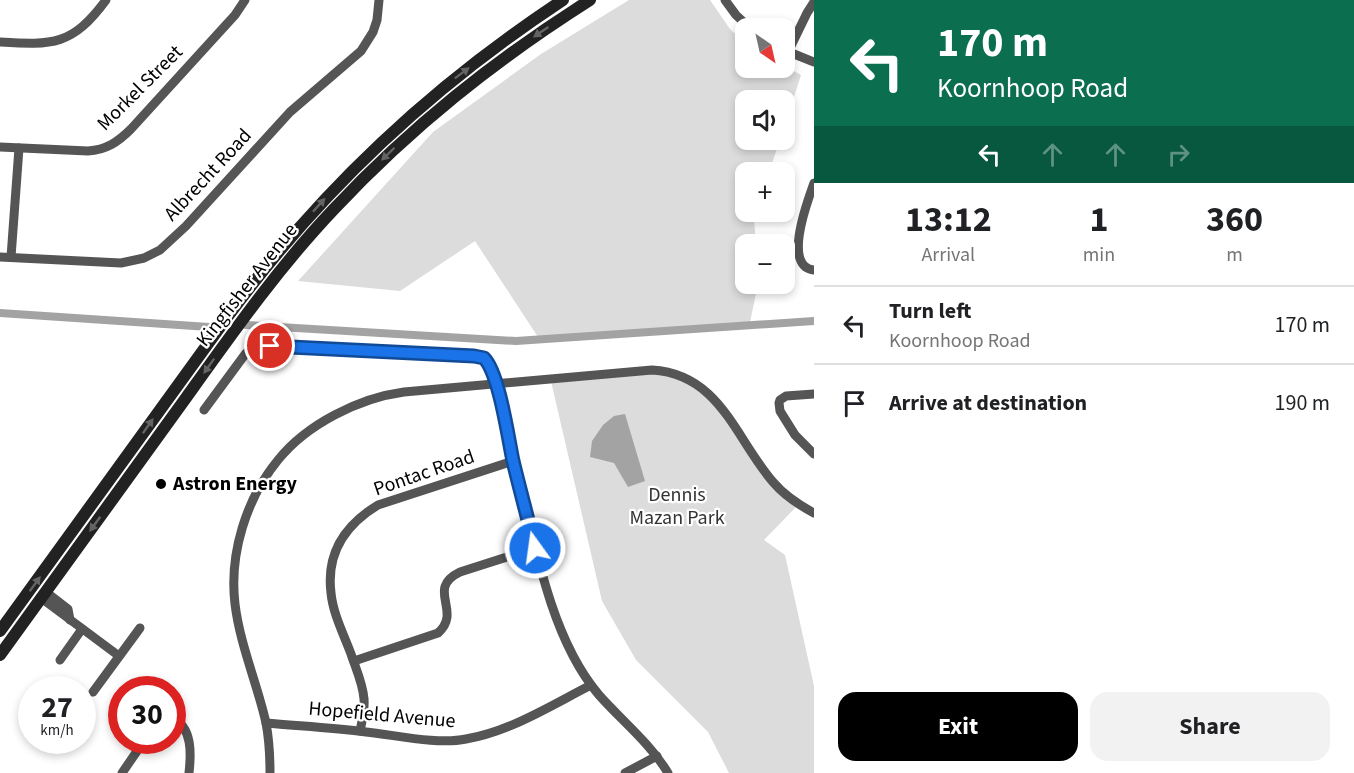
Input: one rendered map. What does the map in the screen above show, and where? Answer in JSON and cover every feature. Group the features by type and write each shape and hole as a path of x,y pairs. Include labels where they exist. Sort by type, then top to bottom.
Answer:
{"street":[{"path":"0,42 40,44 61,40 82,26 106,0"},
{"name":"Morkel Street","path":"0,147 95,150 118,141 235,15 245,0"},
{"name":"Albrecht Road","path":"0,257 121,263 144,258 160,250 290,112 361,51 373,32 379,0"},
{"name":"Kingfisher Avenue","path":"0,632 222,325 291,236 368,154 426,101 505,40 563,0"},
{"name":"Kingfisher Avenue","path":"0,655 235,328 279,272 333,210 396,146 436,111 508,55 590,0"},
{"path":"725,0 739,18"},
{"path":"795,35 814,2"},
{"path":"795,55 814,62"},
{"path":"11,257 19,148"},
{"path":"814,183 800,225 799,239 801,262 808,270 814,270"},
{"path":"204,410 246,353 254,347 481,356 487,360 497,385 513,461 551,604 574,660 591,685 657,756 668,773"},
{"path":"270,773 266,723 239,627 235,603 236,552 246,515 279,458 304,435 348,408 393,394 663,370 685,376 696,383 717,403 777,486 798,504 814,513"},
{"path":"814,394 786,396 780,400 779,407 795,435 814,454"},
{"name":"Pontac Road","path":"360,731 364,702 361,682 333,606 331,593 330,576 335,551 343,536 362,515 378,505 513,461"},
{"path":"354,661 438,633 448,617 444,588 445,583 452,576 535,548"},
{"path":"44,595 68,609 70,620 119,656"},
{"path":"96,688 140,628"},
{"path":"60,660 82,629"},
{"name":"Hopefield Avenue","path":"266,723 360,731 437,741 464,740 498,731 520,722 591,685"},
{"path":"186,734 190,742 189,773"},
{"path":"122,773 135,754"},
{"path":"625,773 657,756"}],"green space":[{"path":"629,0 710,0 735,34 735,78 795,78 795,72 801,75 795,94 795,90 735,90 735,150 777,150 772,162 735,162 735,222 754,222 755,234 735,234 735,294 756,294 749,327 540,340 475,241 400,291 298,281 433,132 541,54"},
{"name":"Dennis Mazan Park","path":"656,366 687,378 715,400 796,507 764,540 785,555 814,686 814,773 729,773 708,732 636,660 602,601 550,377"}],"shaded area":[{"path":"625,414 645,481 628,487 614,463 590,457 592,441 603,425 614,416"}],"waterway":[{"path":"0,313 209,327"},
{"path":"246,325 516,341 814,321"}],"place":[{"name":"Astron Energy","path":"161,484"}],"route":[{"path":"270,346 481,356 487,360 497,385 535,548"}]}
